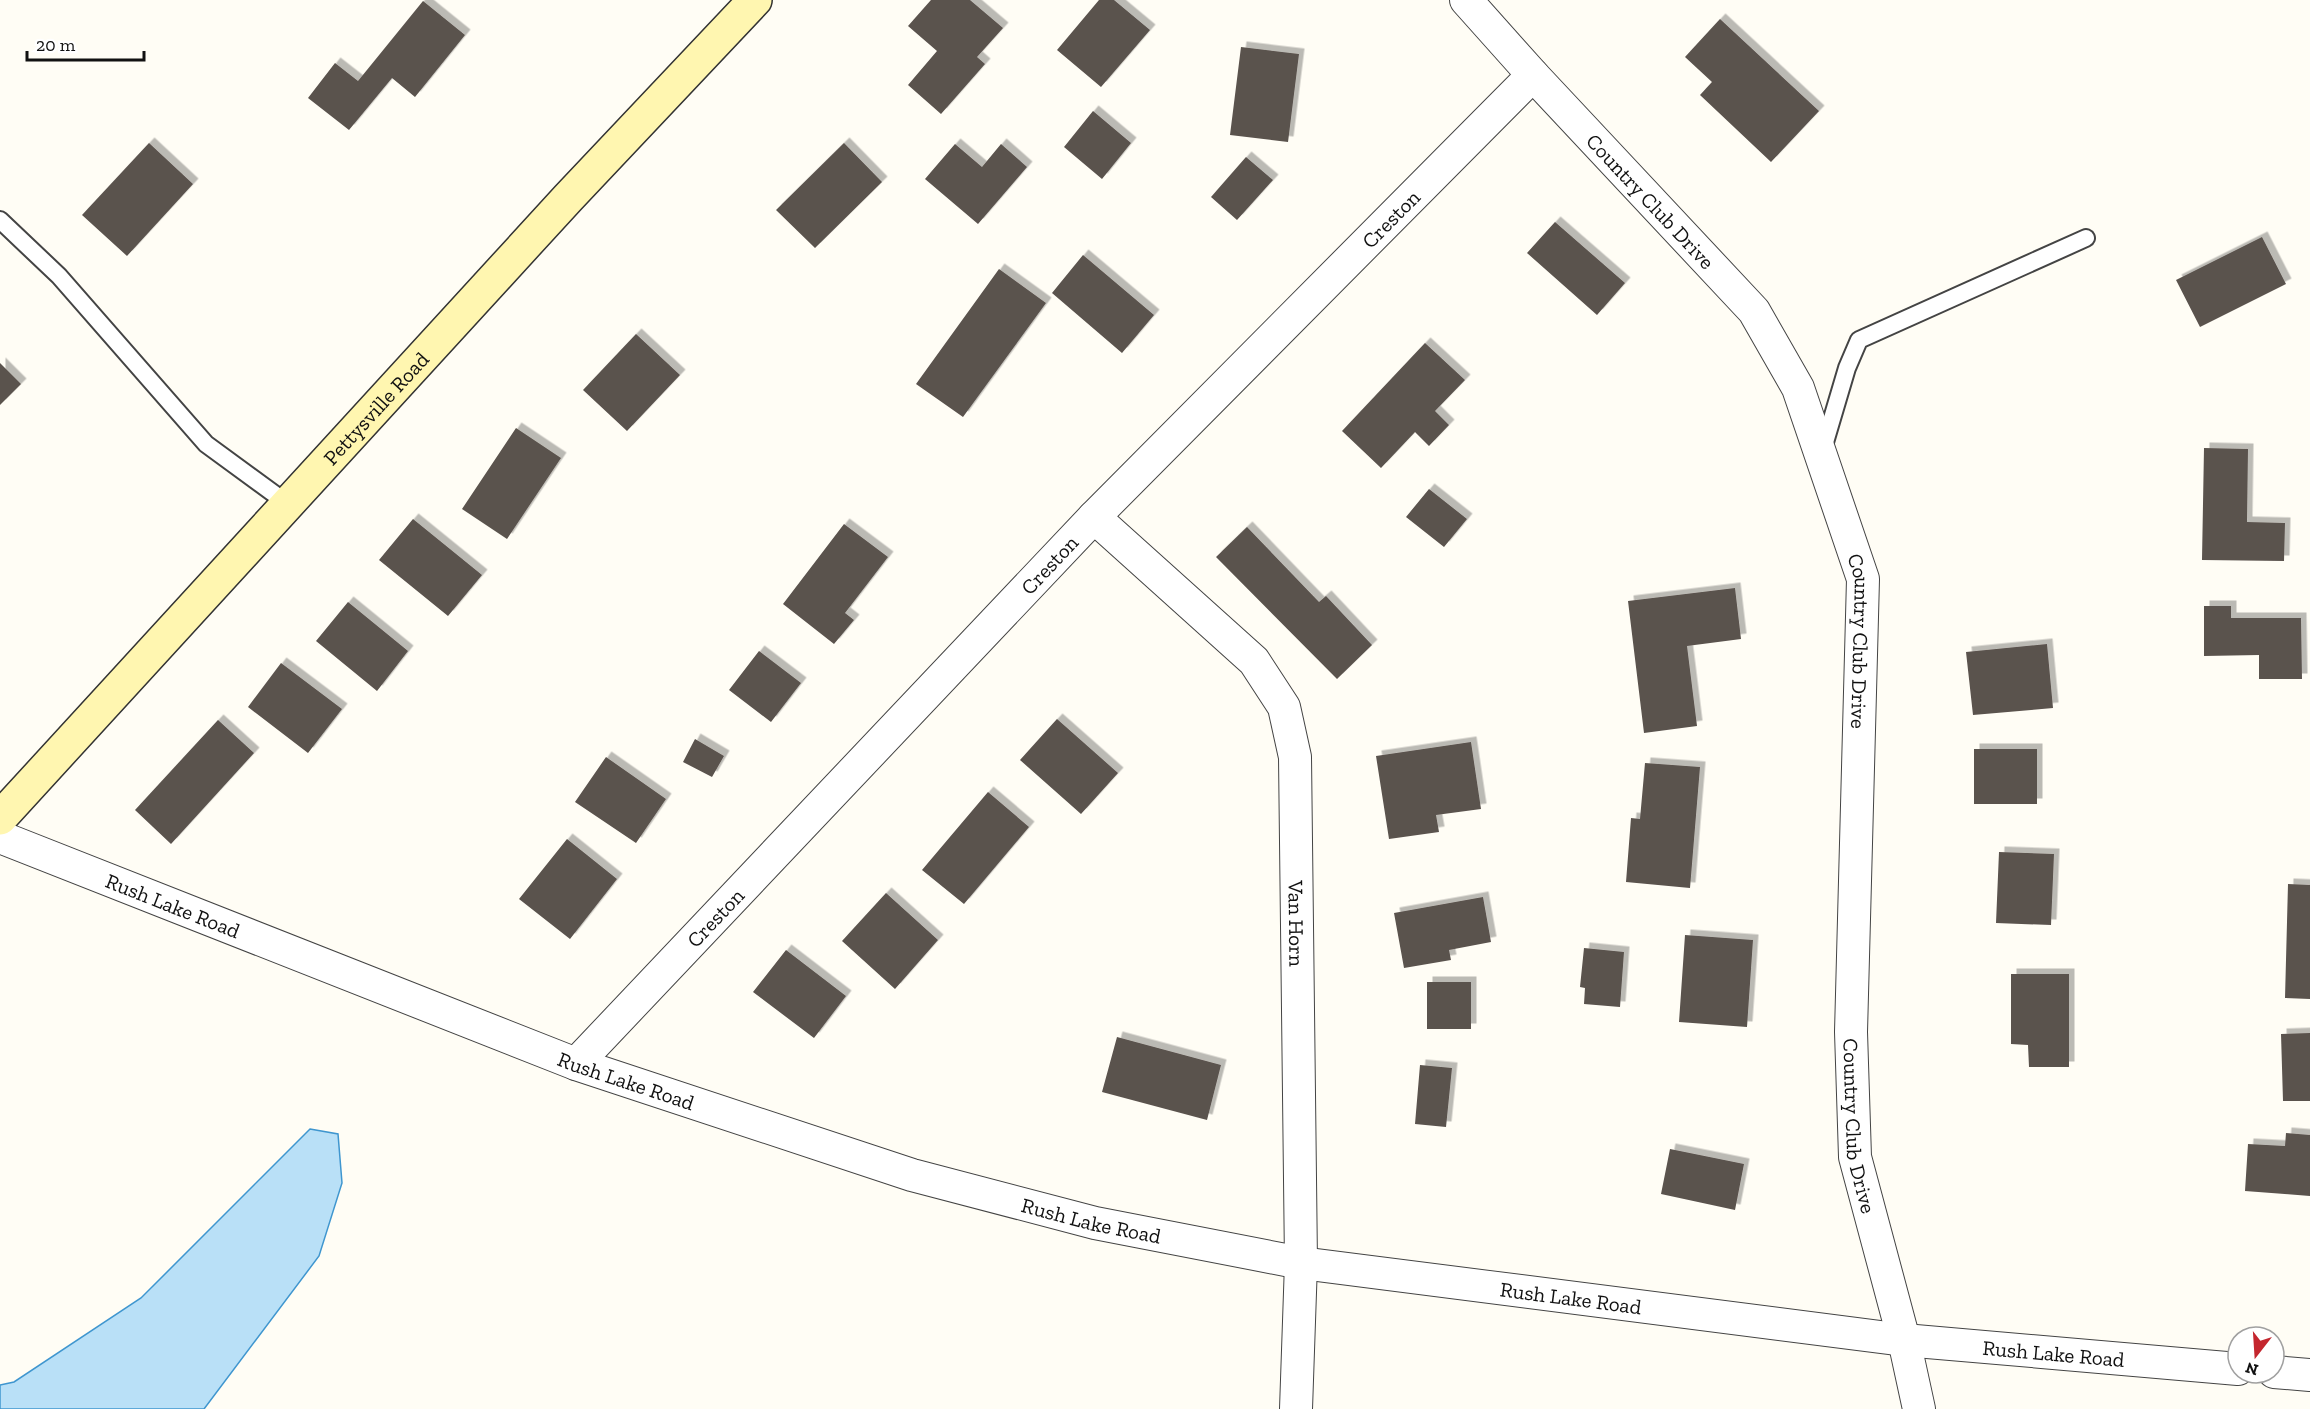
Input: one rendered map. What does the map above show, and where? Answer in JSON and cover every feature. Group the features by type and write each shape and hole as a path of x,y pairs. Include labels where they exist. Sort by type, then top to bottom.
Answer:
{"main road":[{"name":"Pettysville Road","path":"0,818 568,198 755,0"}],"street":[{"name":"Country Club Drive","path":"1466,0 1533,75 1754,311 1798,387 1863,579 1851,1032 1855,1157 1904,1340 1918,1409"},
{"name":"Creston","path":"576,1064 1094,517 1533,75"},
{"name":"Van Horn","path":"1094,517 1254,661 1284,707 1295,757 1301,1263 1296,1409"},
{"name":"Rush Lake Road","path":"0,837 576,1064 912,1175 1095,1223 1301,1263 1904,1340 2226,1368"},
{"path":"2286,1373 2310,1375"}],"lane":[{"path":"0,220 59,276 206,444 288,504"},
{"path":"1821,456 1847,368 1860,340 2086,238"}],"water":[{"path":"310,1129 338,1134 342,1183 319,1256 204,1409 0,1409 0,1385 14,1382 141,1298"}],"building":[{"path":"931,0 970,0 1003,28 977,57 985,64 941,114 908,85 937,51 908,26"},
{"path":"1099,0 1114,0 1150,30 1101,87 1057,50"},
{"path":"423,1 465,35 415,97 392,78 349,130 308,98 335,63 358,81"},
{"path":"1720,19 1819,111 1771,162 1700,95 1712,82 1685,57"},
{"path":"1241,47 1299,54 1288,142 1230,135"},
{"path":"1093,111 1131,143 1102,179 1064,147"},
{"path":"149,143 193,184 127,256 82,215"},
{"path":"844,143 882,182 815,248 776,210"},
{"path":"955,144 982,167 1001,144 1027,167 978,224 925,179"},
{"path":"1246,157 1273,180 1237,220 1211,197"},
{"path":"1555,222 1625,283 1597,315 1527,253"},
{"path":"2262,237 2286,284 2200,327 2176,280"},
{"path":"1083,255 1154,315 1122,353 1052,293"},
{"path":"999,269 1046,303 963,417 916,384"},
{"path":"636,334 680,375 627,431 583,390"},
{"path":"1425,343 1465,380 1435,411 1449,425 1429,446 1415,432 1381,468 1342,431"},
{"path":"0,363 21,384 0,405"},
{"path":"516,428 561,458 507,539 462,509"},
{"path":"2204,448 2248,449 2247,522 2285,523 2284,561 2202,560"},
{"path":"1429,489 1467,519 1444,547 1406,517"},
{"path":"413,519 482,575 448,616 379,560"},
{"path":"844,524 888,557 845,613 854,620 834,644 783,604"},
{"path":"1247,527 1319,602 1326,596 1372,645 1337,679 1216,557"},
{"path":"1735,588 1741,639 1687,646 1697,726 1644,733 1628,601"},
{"path":"348,602 408,651 377,691 316,641"},
{"path":"2204,606 2231,606 2231,618 2301,618 2302,679 2259,679 2259,655 2204,656"},
{"path":"2047,644 2053,708 1973,715 1966,652"},
{"path":"759,651 801,683 771,722 729,690"},
{"path":"281,663 342,709 308,753 248,707"},
{"path":"1057,719 1118,773 1081,814 1020,760"},
{"path":"218,720 254,753 171,844 135,810"},
{"path":"695,739 724,756 712,777 683,762"},
{"path":"1471,742 1481,809 1436,815 1439,832 1389,839 1376,756"},
{"path":"1974,749 2037,749 2037,804 1974,804"},
{"path":"606,757 666,799 636,843 575,802"},
{"path":"1645,763 1700,767 1690,888 1626,882 1631,818 1640,819"},
{"path":"988,792 1029,827 964,904 922,870"},
{"path":"567,839 617,879 570,939 519,899"},
{"path":"1999,852 2054,854 2051,925 1996,923"},
{"path":"2288,884 2310,885 2310,999 2285,998"},
{"path":"886,893 938,940 895,989 842,941"},
{"path":"1483,897 1491,942 1449,950 1451,960 1404,968 1394,913"},
{"path":"1685,935 1753,940 1747,1027 1679,1022"},
{"path":"1584,948 1624,952 1620,1007 1584,1004 1585,988 1580,987"},
{"path":"786,950 846,996 814,1038 753,992"},
{"path":"2011,974 2069,974 2069,1067 2029,1067 2028,1045 2011,1044"},
{"path":"1427,982 1471,982 1471,1029 1427,1029"},
{"path":"2310,1033 2310,1101 2283,1101 2281,1034"},
{"path":"1117,1037 1221,1065 1207,1120 1102,1092"},
{"path":"1420,1065 1452,1068 1446,1127 1415,1124"},
{"path":"2286,1133 2310,1135 2310,1196 2245,1191 2248,1144 2285,1146"},
{"path":"1670,1149 1744,1164 1735,1210 1661,1194"}]}
